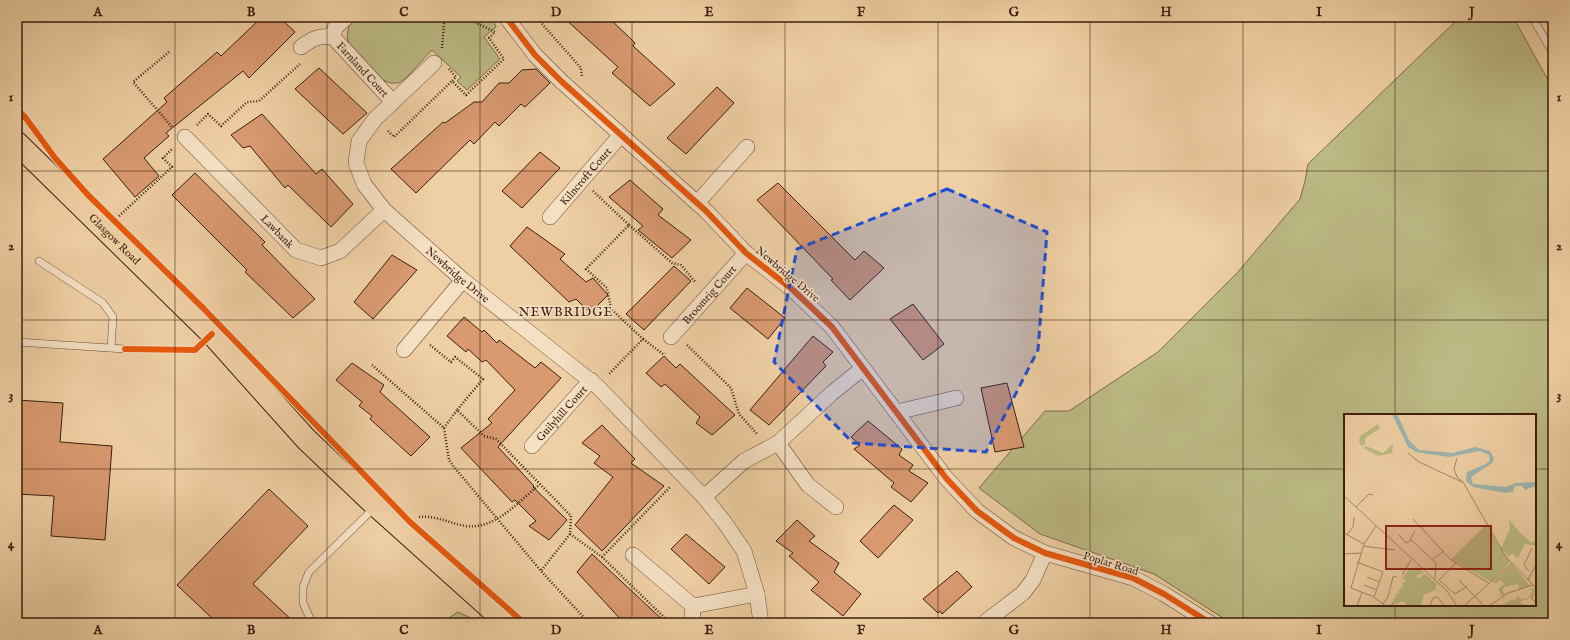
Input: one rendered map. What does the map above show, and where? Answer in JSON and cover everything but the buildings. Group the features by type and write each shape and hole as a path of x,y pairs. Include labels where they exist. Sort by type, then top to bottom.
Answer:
{"highway":[{"name":"Glasgow Road","path":"17,143 212,334 306,439 376,506 507,623"}],"street":[{"name":"Farnland Court","path":"333,37 335,28 347,17"},
{"name":"Newbridge Drive","path":"506,17 536,55 575,95 697,203 746,253 793,290 832,327 946,478 977,512 1014,538 1045,553"},
{"name":"Farnland Court","path":"301,47 311,39 323,35 333,37 393,102"},
{"name":"Newbridge Drive","path":"435,60 375,119 359,141 356,163 364,184 384,210 463,280 594,383 704,497 725,523 744,551 757,594 761,623"},
{"name":"Kilncroft Court","path":"550,217 620,136"},
{"name":"Lawbank","path":"185,137 296,250 321,258 340,251 384,210"},
{"path":"697,203 747,147"},
{"name":"Broomrig Court","path":"674,343 708,296 746,253"},
{"path":"404,350 463,280"},
{"path":"704,497 744,461 774,445 832,393 863,368"},
{"name":"Guilyhill Court","path":"532,446 594,383"},
{"path":"897,412 956,398"},
{"path":"774,445 808,485 836,507"},
{"path":"984,623 1023,593 1033,580 1045,553"},
{"name":"Poplar Road","path":"1045,553 1133,578 1164,594 1210,623"},
{"path":"633,556 693,606"},
{"path":"693,606 757,594"},
{"path":"692,623 693,606"}],"lane":[{"path":"1532,17 1553,53"},
{"path":"40,261 103,304 113,317 111,348"},
{"path":"17,342 125,349"},
{"path":"312,623 303,603 303,587 309,572 376,506"}],"path":[{"path":"452,81 466,94 504,59 489,38 495,32 464,17"},
{"path":"536,17 581,68 583,87 575,95"},
{"path":"375,119 394,137 456,77 435,60 442,51 444,23"},
{"path":"169,52 133,82 173,128"},
{"path":"582,180 629,226 672,263 681,265 708,296"},
{"path":"629,226 586,269 607,288 611,309 643,339 663,354 674,343 731,388 739,414 774,445"},
{"path":"417,335 451,362 455,357 483,379 444,428"},
{"path":"594,383 643,339"},
{"path":"372,365 444,428 449,460 541,570 589,623"},
{"path":"457,410 484,436 496,439 571,516 570,534 541,570"},
{"path":"602,557 682,475"},
{"path":"414,519 417,517 428,516 466,526 483,525 498,519 539,484"},
{"path":"570,534 602,557 670,623"}],"highlighted area":[{"path":"947,189 1047,232 1038,350 986,452 853,443 774,362 797,249"}],"shaded area":[{"path":"354,17 492,17 496,27 484,37 500,59 467,90 457,81 461,77 432,50 406,78 399,83 391,83 383,80 350,46 347,37 350,20"},
{"path":"1460,17 1513,17 1553,89 1553,623 1231,623 1154,574 1040,534 979,488 1045,411 1069,411 1158,352 1237,273 1300,199 1308,164"},
{"path":"458,612 482,623 441,623"}],"cycle path":[{"path":"506,17 535,55 561,81 706,211 746,253 793,290 832,327 946,478 977,511 1014,538 1045,553 1133,578 1164,594 1210,623"},
{"path":"17,109 25,117 55,158 88,195 203,308 410,522 524,623"},
{"path":"125,349 195,350 212,334"}],"district":[{"name":"NEWBRIDGE","path":"566,311"}]}
